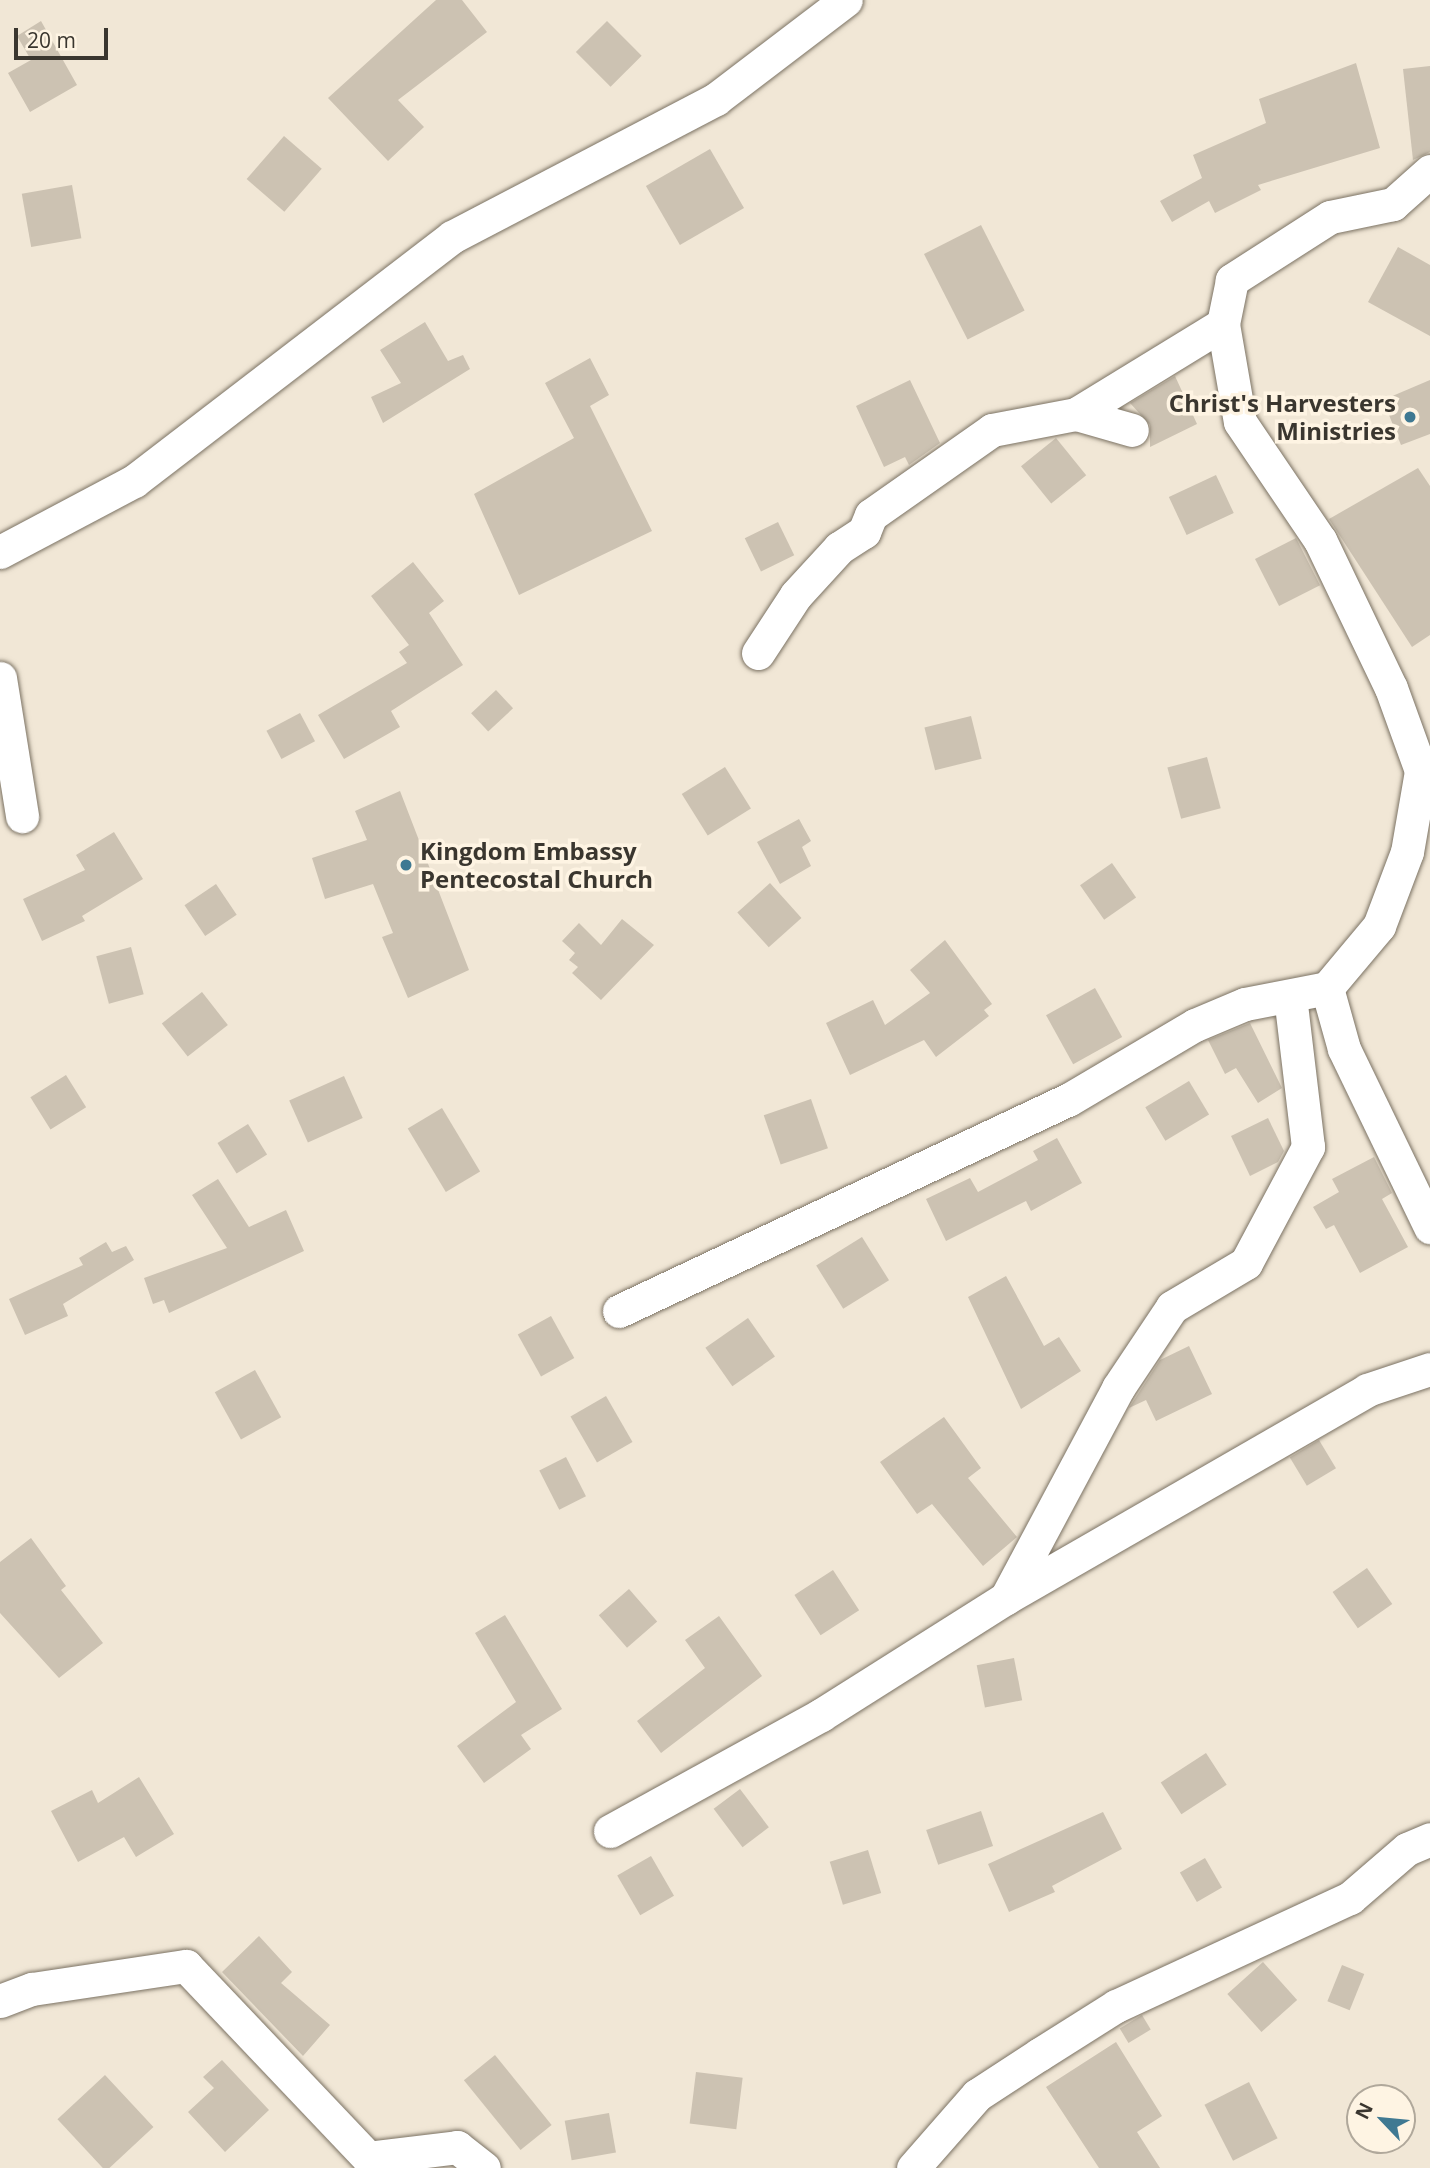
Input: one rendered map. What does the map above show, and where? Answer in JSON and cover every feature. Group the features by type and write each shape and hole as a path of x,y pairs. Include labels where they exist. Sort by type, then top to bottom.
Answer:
{"street":[{"path":"0,552 134,481 452,237 716,99 846,0"},
{"path":"619,1311 1068,1100 1195,1025 1245,1004 1327,988 1379,926 1407,852 1426,768 1351,599 1320,540 1240,422 1223,324 1232,280 1330,217 1393,204 1430,171"},
{"path":"758,653 796,595 839,548 864,532 871,516 992,430 1076,414 1223,324"},
{"path":"1076,414 1132,430"},
{"path":"0,678 22,816"},
{"path":"1327,988 1344,1049 1430,1227"},
{"path":"1006,1598 1125,1376 1172,1307 1246,1263 1308,1147 1290,996"},
{"path":"610,1831 821,1715 1006,1598 1367,1390 1430,1369"},
{"path":"913,2168 977,2095 1051,2047 1116,2006 1350,1898 1407,1849 1430,1839"},
{"path":"0,2001 32,1989 186,1966 368,2158 457,2147 484,2168"}],"building":[{"path":"436,0 462,0 487,32 398,100 424,127 388,161 328,98"},
{"path":"41,21 77,85 30,112 8,73 31,60 17,36"},
{"path":"607,21 642,56 611,87 576,52"},
{"path":"1356,63 1380,148 1258,185 1261,190 1215,213 1209,201 1172,222 1160,201 1202,178 1193,155 1266,123 1259,99"},
{"path":"1430,66 1430,152 1413,160 1403,69"},
{"path":"284,136 322,169 284,212 247,179"},
{"path":"710,149 744,208 680,245 646,186"},
{"path":"72,185 81,238 31,247 22,194"},
{"path":"981,225 1025,311 968,340 924,254"},
{"path":"1398,247 1430,265 1430,336 1368,302"},
{"path":"425,322 448,361 463,355 470,369 383,423 371,397 401,383 380,350"},
{"path":"590,358 609,395 590,406 652,531 519,595 474,494 574,438 545,383"},
{"path":"1175,376 1197,424 1150,447 1150,425 1130,403"},
{"path":"910,380 940,443 909,465 905,457 884,467 856,406"},
{"name":"Christ's Harvesters Ministries","path":"1430,380 1430,434 1401,445 1383,400"},
{"path":"1056,438 1086,475 1051,504 1021,466"},
{"path":"1418,468 1430,486 1430,635 1412,647 1329,519"},
{"path":"1216,475 1234,513 1187,535 1169,497"},
{"path":"778,522 794,555 761,571 745,538"},
{"path":"1296,538 1320,585 1279,606 1255,559"},
{"path":"413,562 444,601 429,613 463,665 391,711 400,727 344,759 318,715 407,663 399,652 409,645 371,596"},
{"path":"496,690 513,708 488,731 471,713"},
{"path":"300,713 315,741 281,759 266,731"},
{"path":"971,716 982,759 935,770 924,728"},
{"path":"1207,757 1221,808 1181,819 1167,768"},
{"path":"725,767 751,809 708,836 682,794"},
{"path":"400,791 469,970 408,998 382,937 393,933 373,884 325,899 312,858 367,840 355,811"},
{"path":"799,819 811,841 802,847 811,866 780,884 757,842"},
{"path":"114,832 143,879 82,916 85,921 42,941 23,899 85,870 76,855"},
{"path":"1112,863 1136,897 1104,920 1080,885"},
{"path":"770,883 801,918 769,947 737,912"},
{"path":"216,884 237,915 205,936 184,905"},
{"path":"622,919 654,945 601,1000 572,973 578,967 569,960 575,953 562,941 579,923 601,945"},
{"path":"945,940 992,1004 984,1010 989,1016 936,1057 924,1040 850,1075 826,1023 873,1000 885,1025 930,993 910,970"},
{"path":"131,947 144,994 109,1004 96,956"},
{"path":"1095,988 1122,1037 1073,1064 1046,1015"},
{"path":"202,992 228,1025 188,1056 162,1023"},
{"path":"1250,1023 1282,1088 1258,1103 1236,1068 1225,1074 1208,1040"},
{"path":"66,1075 86,1107 51,1129 30,1097"},
{"path":"344,1076 363,1118 308,1142 289,1100"},
{"path":"1189,1081 1209,1114 1165,1141 1145,1107"},
{"path":"811,1099 828,1148 781,1164 764,1115"},
{"path":"442,1108 480,1171 446,1192 408,1129"},
{"path":"1268,1118 1284,1151 1278,1162 1250,1176 1231,1136"},
{"path":"248,1124 267,1155 237,1174 217,1143"},
{"path":"1057,1138 1082,1183 1031,1211 1026,1201 946,1241 926,1199 970,1178 978,1192 1038,1160 1033,1151"},
{"path":"1374,1157 1392,1193 1382,1199 1408,1247 1360,1273 1334,1225 1326,1229 1313,1207 1339,1192 1332,1179"},
{"path":"218,1179 249,1227 286,1210 304,1251 169,1313 164,1300 153,1304 144,1278 227,1248 192,1195"},
{"path":"862,1237 889,1280 843,1309 816,1266"},
{"path":"106,1242 112,1252 126,1246 134,1260 63,1304 68,1316 25,1335 9,1299 83,1265 79,1258"},
{"path":"1006,1276 1044,1346 1059,1337 1081,1371 1021,1409 968,1297"},
{"path":"551,1316 574,1358 541,1376 518,1334"},
{"path":"748,1318 775,1357 732,1386 705,1348"},
{"path":"1189,1346 1212,1394 1156,1421 1146,1400 1129,1408 1160,1360"},
{"path":"255,1370 281,1417 241,1440 215,1392"},
{"path":"606,1396 632,1442 597,1462 570,1416"},
{"path":"944,1417 981,1468 968,1478 1017,1537 983,1566 932,1504 917,1514 880,1462"},
{"path":"1319,1440 1336,1468 1307,1486 1290,1458"},
{"path":"566,1457 586,1496 559,1510 539,1471"},
{"path":"31,1538 66,1586 61,1590 103,1643 59,1678 0,1613 0,1562"},
{"path":"1367,1568 1392,1604 1358,1628 1333,1592"},
{"path":"833,1570 859,1610 821,1635 794,1595"},
{"path":"629,1589 657,1621 627,1648 599,1615"},
{"path":"505,1615 562,1709 521,1735 531,1749 484,1783 457,1746 516,1702 475,1633"},
{"path":"719,1616 762,1676 661,1753 637,1721 705,1668 685,1640"},
{"path":"1014,1658 1022,1700 985,1707 977,1665"},
{"path":"1206,1753 1227,1785 1181,1814 1161,1782"},
{"path":"139,1777 174,1834 136,1857 124,1837 78,1862 51,1811 92,1790 98,1803"},
{"path":"740,1789 769,1827 743,1847 714,1809"},
{"path":"981,1811 993,1846 938,1865 926,1830"},
{"path":"1103,1812 1122,1849 1052,1886 1055,1892 1009,1912 988,1864"},
{"path":"868,1850 881,1893 843,1905 830,1862"},
{"path":"651,1856 674,1896 640,1915 617,1876"},
{"path":"1205,1858 1222,1887 1197,1902 1180,1872"},
{"path":"259,1936 292,1972 281,1983 330,2025 303,2056 222,1972"},
{"path":"1263,1962 1297,2000 1261,2032 1227,1994"},
{"path":"1342,1965 1364,1974 1350,2010 1327,2001"},
{"path":"1142,2015 1151,2030 1128,2043 1120,2028"},
{"path":"1116,2042 1162,2116 1137,2132 1160,2168 1099,2168 1046,2087"},
{"path":"495,2055 552,2125 521,2150 464,2080"},
{"path":"222,2060 269,2110 225,2152 188,2112 214,2088 203,2077"},
{"path":"696,2072 743,2078 736,2129 690,2124"},
{"path":"105,2075 153,2127 109,2168 103,2168 57,2119"},
{"path":"1249,2082 1278,2138 1233,2161 1204,2105"},
{"path":"609,2113 616,2152 572,2160 565,2121"}],"place":[{"name":"Christ's Harvesters Ministries","path":"1410,417"},
{"name":"Kingdom Embassy Pentecostal Church","path":"406,865"}]}
